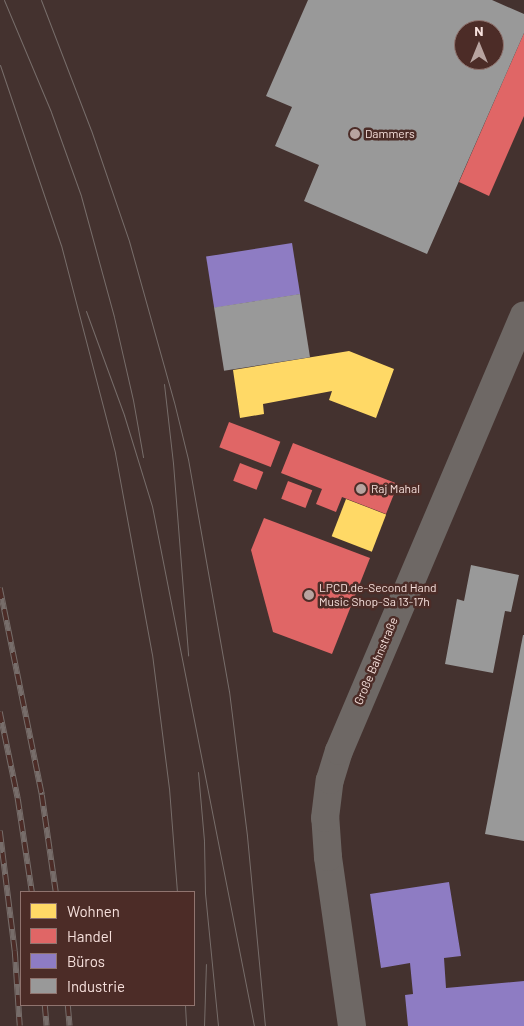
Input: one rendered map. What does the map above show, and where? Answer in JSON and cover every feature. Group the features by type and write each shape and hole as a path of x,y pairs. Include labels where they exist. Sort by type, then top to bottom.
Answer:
{"street":[{"name":"Große Bahnstraße","path":"352,1026 328,857 326,818 330,780 339,751 524,316"}],"building: Wohnen":[{"path":"349,351 394,369 376,418 329,400 332,391 263,404 264,414 240,418 233,370"},
{"path":"346,499 386,514 372,552 332,536"}],"building: Handel":[{"path":"524,33 524,116 489,196 459,182"},
{"path":"229,422 280,442 271,467 219,447"},
{"path":"293,443 398,484 386,514 342,497 336,512 316,504 322,489 281,473"},
{"path":"240,463 263,472 257,490 233,481"},
{"path":"288,481 312,490 305,508 281,499"},
{"name":"LPCD.de-Second Hand Music Shop-Sa 13-17h","path":"264,518 370,558 332,654 273,632 251,550"}],"building: Büros":[{"path":"292,243 300,294 214,308 206,257"},
{"path":"449,882 461,956 444,958 446,988 524,981 524,1026 408,1026 405,995 413,994 410,963 381,968 370,894"}],"building: Industrie":[{"path":"308,0 492,0 524,14 524,33 427,254 304,201 319,165 275,146 292,107 266,96"},
{"path":"300,294 310,357 224,371 214,308"},
{"path":"471,565 519,575 511,612 505,611 493,673 445,664 457,599 464,601"},
{"path":"524,635 524,841 485,834"}],"tram line":[{"path":"4,0 51,112 81,196 114,317 133,400 143,457"},
{"path":"41,0 91,130 129,241 188,459 229,691 247,836 265,1026"},
{"path":"0,65 61,245 115,453 152,654 169,788 177,891"},
{"path":"86,311 124,415 152,506 254,1026"},
{"path":"164,384 173,463 188,655"},
{"path":"198,772 204,841 205,893 218,1026"},
{"path":"204,1026 206,964"},
{"path":"185,1006 186,1026"}],"railway":[{"path":"0,588 42,795 56,891"},
{"path":"0,712 18,799 32,891"},
{"path":"0,831 15,951 20,1026"},
{"path":"45,1006 47,1026"},
{"path":"68,1006 70,1026"}],"place":[{"name":"Dammers","path":"355,134"},
{"name":"Raj Mahal","path":"361,489"},
{"name":"LPCD.de-Second Hand Music Shop-Sa 13-17h","path":"309,595"}]}
